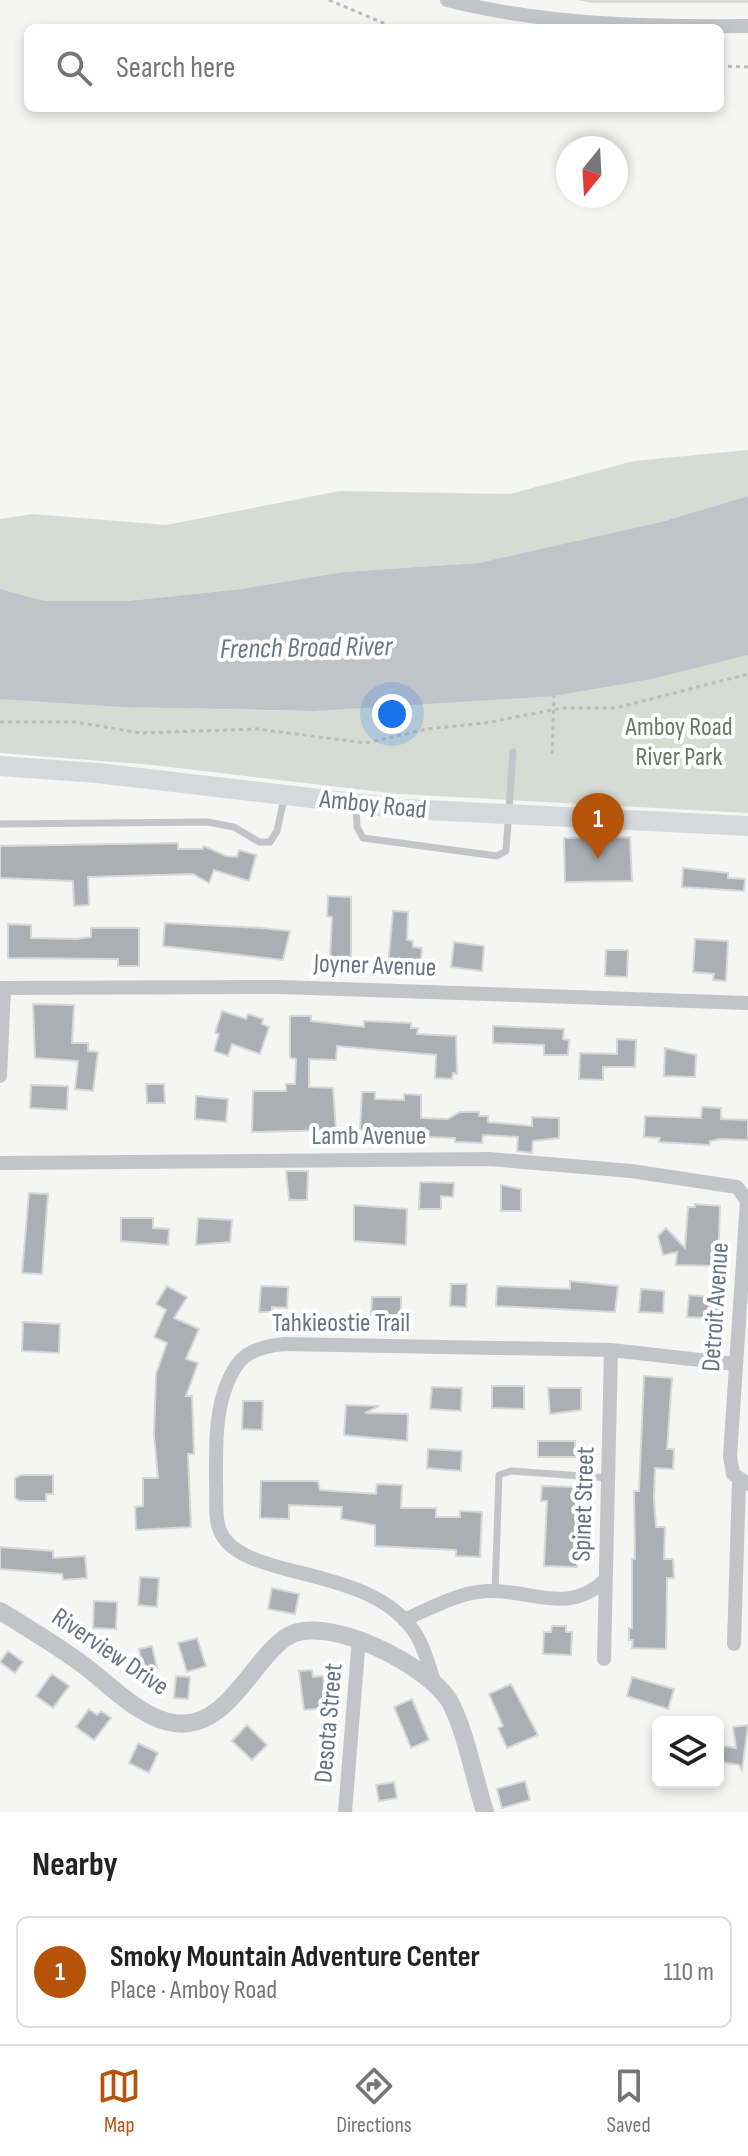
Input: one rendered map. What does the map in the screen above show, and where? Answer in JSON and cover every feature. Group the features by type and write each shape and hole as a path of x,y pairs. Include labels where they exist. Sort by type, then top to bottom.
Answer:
{"main road":[{"name":"Amboy Road","path":"0,766 97,773 356,805 508,816 748,826"}],"street":[{"path":"447,0 488,10 598,23 648,24"},
{"path":"724,26 748,26"},
{"name":"Joyner Avenue","path":"2,988 280,987 748,1003"},
{"path":"0,1076 2,988"},
{"name":"Lamb Avenue","path":"0,1163 489,1159 631,1171 737,1187"},
{"name":"Detroit Avenue","path":"734,1644 744,1482 730,1463 730,1434 747,1201 737,1187"},
{"name":"Tahkieostie Trail","path":"434,1681 416,1635 404,1620 372,1595 341,1581 246,1556 229,1544 219,1529 216,1458 220,1404 230,1374 242,1358 258,1347 284,1344 611,1350 736,1364"},
{"name":"Spinet Street","path":"604,1659 611,1350"},
{"path":"404,1620 449,1600 495,1592 535,1598 580,1598 605,1580"},
{"name":"Riverview Drive","path":"0,1611 143,1709 172,1724 198,1723 243,1687 285,1637 318,1628 359,1638 434,1681 450,1702 485,1812"},
{"name":"Desota Street","path":"345,1812 359,1638"}],"lane":[{"path":"356,805 357,827 363,838 497,856 506,851 513,752"},
{"path":"0,824 207,822 234,827 259,842 270,842 277,831 285,796"},
{"path":"495,1592 499,1475 511,1471 609,1478"}],"path":[{"path":"329,0 386,24"},
{"path":"724,66 748,67"},
{"path":"0,722 76,722 140,733 257,729 355,744 554,709 616,708 748,674"},
{"path":"552,754 554,696"}],"green space":[{"path":"577,0 748,0 748,3 592,3"},
{"path":"748,450 748,496 661,522 478,563 343,572 241,589 127,601 45,601 0,589 0,519 33,514 166,525 340,491 510,494 634,461"},
{"name":"Amboy Road River Park","path":"748,655 748,813 398,794 153,765 0,753 0,697 203,709 314,711 659,676"}],"water":[{"name":"French Broad River","path":"748,496 748,655 651,679 554,696 314,711 124,707 0,699 0,589 45,601 127,601 241,589 343,572 478,563 661,522"}],"building":[{"path":"630,837 632,881 565,882 564,838"},
{"path":"178,843 178,849 202,849 204,846 226,856 237,857 239,850 256,855 249,881 214,870 209,883 193,874 88,877 89,905 74,906 73,881 0,878 0,846"},
{"path":"683,868 728,873 728,878 745,879 744,891 682,887"},
{"path":"328,896 351,897 351,959 330,958 332,917 327,916"},
{"path":"393,911 408,912 407,940 413,941 413,947 422,948 420,968 388,966"},
{"path":"165,923 290,931 283,960 163,946"},
{"path":"8,924 31,925 31,938 77,939 91,937 91,928 139,928 139,966 118,966 118,959 8,958"},
{"path":"695,939 728,941 726,981 713,980 714,974 693,972"},
{"path":"454,942 484,946 482,971 451,967"},
{"path":"606,950 628,950 627,977 605,976"},
{"path":"33,1004 74,1005 72,1043 88,1043 88,1051 98,1052 93,1091 75,1089 78,1061 35,1058"},
{"path":"222,1011 246,1019 248,1014 263,1019 262,1024 269,1027 260,1054 232,1044 228,1056 214,1051 219,1034 215,1033"},
{"path":"290,1016 311,1016 311,1021 364,1027 364,1021 411,1023 411,1028 418,1028 417,1034 456,1036 457,1074 453,1073 452,1079 435,1078 436,1055 337,1046 336,1060 309,1059 309,1087 333,1088 336,1130 252,1132 253,1091 286,1091 286,1084 295,1084 296,1059 290,1058"},
{"path":"493,1026 564,1029 563,1039 569,1040 568,1055 544,1055 544,1045 493,1043"},
{"path":"617,1039 636,1040 635,1067 603,1067 603,1080 579,1079 580,1053 617,1054"},
{"path":"665,1048 696,1055 695,1077 664,1076"},
{"path":"146,1084 164,1084 165,1103 147,1103"},
{"path":"31,1085 68,1086 67,1110 30,1108"},
{"path":"362,1092 375,1092 375,1099 404,1100 404,1094 421,1095 421,1118 448,1119 460,1112 479,1112 479,1116 488,1116 488,1122 532,1126 532,1117 559,1118 559,1138 533,1141 532,1153 517,1151 518,1137 483,1135 482,1143 455,1142 455,1138 428,1137 429,1131 360,1130"},
{"path":"196,1096 228,1099 226,1122 195,1119"},
{"path":"702,1107 721,1108 721,1119 748,1120 748,1140 720,1139 710,1141 710,1145 659,1142 660,1138 644,1137 645,1116 701,1118"},
{"path":"286,1171 308,1171 307,1200 289,1200"},
{"path":"420,1182 454,1183 453,1197 441,1196 441,1209 419,1209"},
{"path":"501,1185 521,1189 521,1211 501,1211"},
{"path":"29,1193 48,1194 42,1274 22,1273"},
{"path":"695,1204 720,1206 718,1266 676,1265 677,1252 663,1255 658,1236 666,1228 685,1248 688,1207 695,1207"},
{"path":"354,1205 407,1209 406,1245 354,1241"},
{"path":"121,1218 153,1218 153,1228 169,1229 168,1245 121,1241"},
{"path":"198,1218 232,1220 230,1242 196,1245"},
{"path":"570,1281 618,1286 615,1312 496,1306 497,1286 570,1289"},
{"path":"451,1284 467,1284 466,1307 450,1306"},
{"path":"167,1286 187,1297 174,1318 199,1329 186,1359 198,1363 186,1396 192,1396 194,1454 188,1454 191,1527 136,1530 135,1507 143,1506 143,1478 158,1478 154,1435 156,1374 167,1343 154,1337 166,1310 156,1304"},
{"path":"261,1286 288,1287 287,1308 272,1307 272,1312 259,1312"},
{"path":"641,1289 664,1291 663,1313 639,1312"},
{"path":"689,1295 722,1298 720,1319 687,1317"},
{"path":"372,1297 401,1297 401,1318 371,1318"},
{"path":"23,1322 60,1324 59,1353 22,1351"},
{"path":"644,1376 672,1378 667,1449 674,1449 673,1469 655,1468 654,1499 656,1527 665,1527 664,1559 673,1559 674,1578 667,1578 666,1649 632,1648 633,1640 629,1640 629,1628 632,1628 632,1559 635,1559 634,1491 639,1491"},
{"path":"492,1386 524,1386 524,1409 492,1408"},
{"path":"432,1387 462,1388 461,1411 430,1409"},
{"path":"548,1388 581,1388 581,1410 550,1414"},
{"path":"243,1401 263,1401 262,1430 242,1429"},
{"path":"346,1405 379,1406 365,1413 408,1414 407,1441 344,1435"},
{"path":"538,1441 575,1441 575,1457 538,1457"},
{"path":"428,1449 462,1451 461,1471 427,1468"},
{"path":"21,1475 53,1475 53,1494 46,1494 46,1501 20,1501 15,1498 15,1478"},
{"path":"261,1481 318,1481 320,1490 376,1494 377,1484 402,1485 401,1508 436,1508 436,1517 460,1517 460,1511 482,1512 480,1557 456,1556 456,1550 375,1546 375,1525 341,1519 342,1507 289,1505 289,1519 260,1518"},
{"path":"542,1486 577,1487 577,1567 544,1566 547,1501 541,1501"},
{"path":"0,1547 53,1551 53,1558 85,1556 87,1578 63,1580 62,1574 0,1569"},
{"path":"140,1577 159,1578 157,1607 138,1605"},
{"path":"272,1588 299,1594 295,1614 268,1609"},
{"path":"94,1601 117,1602 116,1629 93,1628"},
{"path":"552,1626 566,1626 566,1632 572,1632 571,1655 543,1654 544,1632 551,1632"},
{"path":"197,1638 206,1666 187,1672 178,1643"},
{"path":"152,1646 157,1668 144,1671 139,1649"},
{"path":"8,1651 23,1662 15,1673 0,1662"},
{"path":"312,1670 313,1677 323,1676 327,1708 304,1710 299,1671"},
{"path":"52,1674 69,1686 53,1708 36,1696"},
{"path":"176,1676 190,1677 188,1699 174,1698"},
{"path":"632,1677 674,1689 668,1709 627,1696"},
{"path":"511,1684 538,1735 507,1748 498,1728 503,1726 489,1694"},
{"path":"412,1699 429,1740 411,1748 394,1707"},
{"path":"89,1709 97,1715 101,1711 111,1718 94,1740 76,1727"},
{"path":"247,1725 267,1745 252,1760 232,1741"},
{"path":"748,1725 742,1770 739,1765 724,1762 724,1746 736,1748 733,1727"},
{"path":"138,1743 158,1753 149,1773 129,1763"},
{"path":"525,1781 530,1800 502,1808 497,1789"},
{"path":"394,1782 397,1798 379,1801 376,1785"}],"place":[{"name":"Smoky Mountain Adventure Center","path":"598,859"}]}
